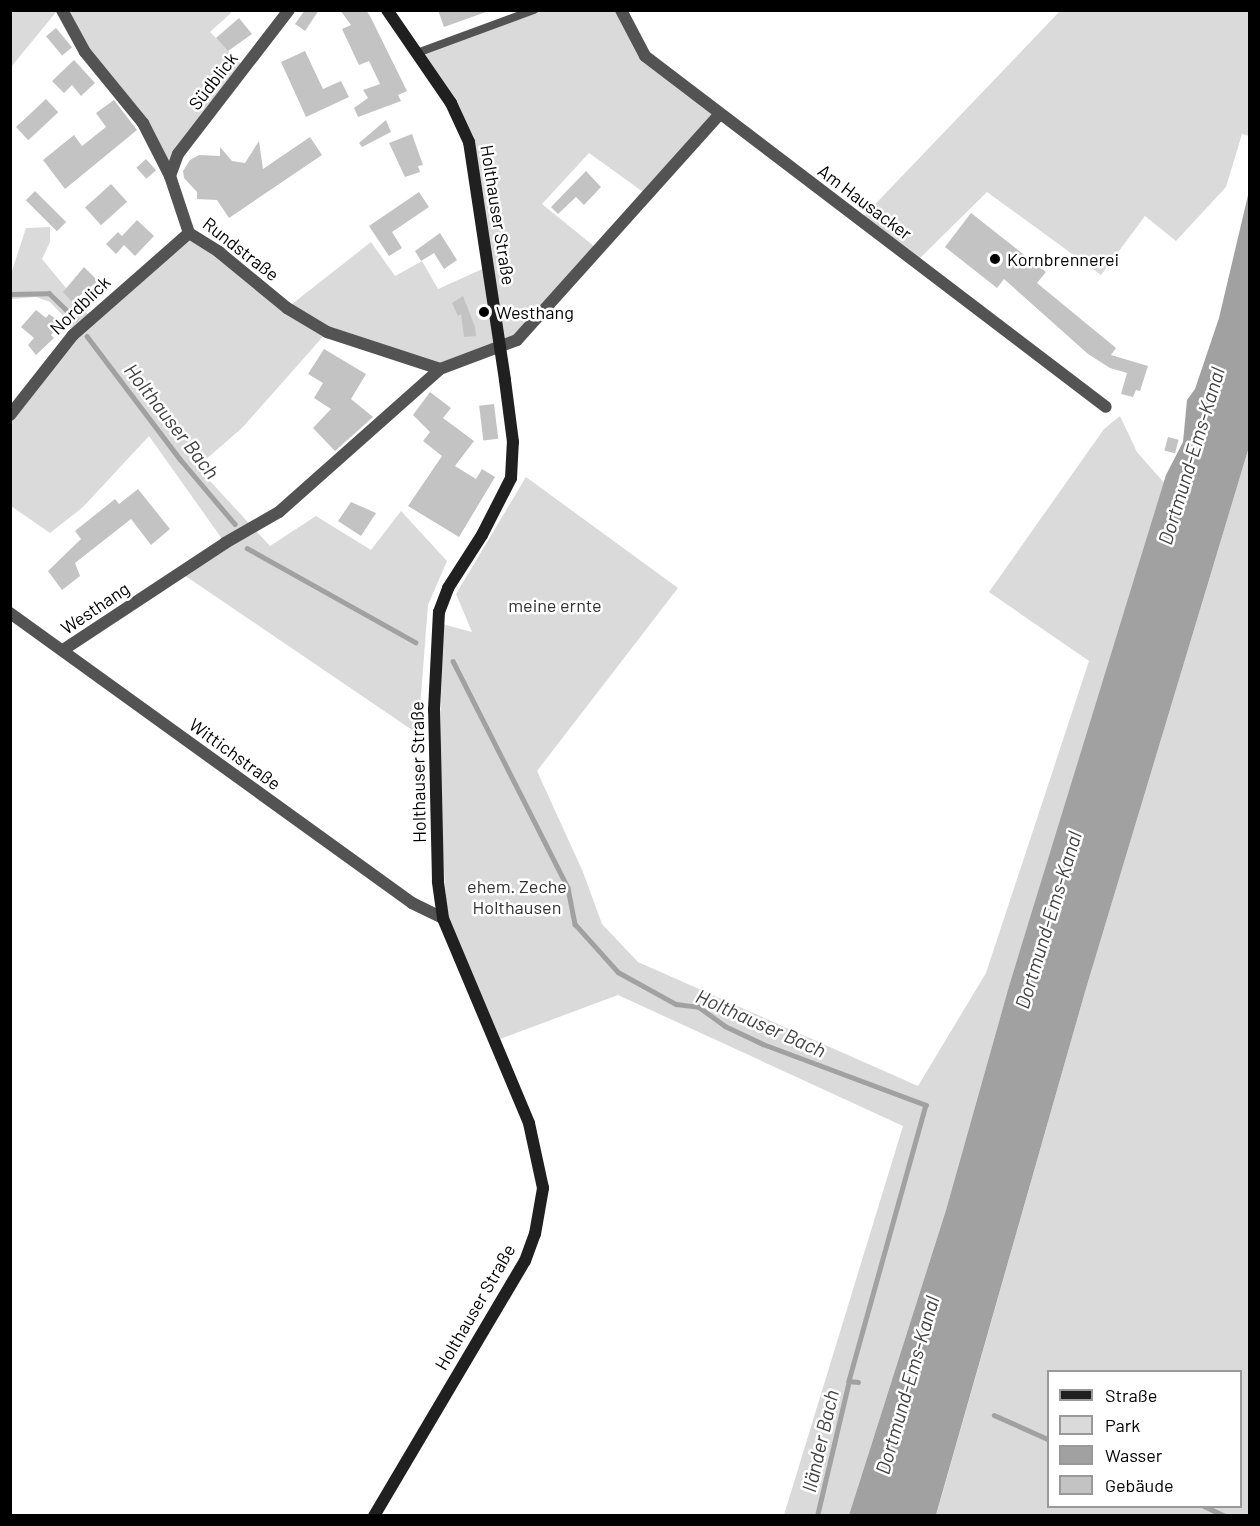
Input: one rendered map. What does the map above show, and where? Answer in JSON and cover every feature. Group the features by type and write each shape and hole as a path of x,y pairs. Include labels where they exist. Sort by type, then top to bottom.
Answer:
{"street":[{"name":"Rundstraße","path":"62,10 85,52 143,123 170,176 189,233 219,252 293,313 327,332 440,369"},
{"name":"Südblick","path":"170,176 178,154 289,10"},
{"name":"Holthauser Straße","path":"374,1515 525,1261 535,1234 543,1188 529,1123 443,918 438,881 435,648 439,612 448,588 511,478 513,442 469,142 451,103 387,10"},
{"name":"Am Hausacker","path":"621,10 645,56 718,116 1106,407"},
{"name":"Westhang","path":"63,650 225,543 279,512 440,369 517,340 718,116"},
{"name":"Nordblick","path":"10,415 73,335 189,233"},
{"name":"Wittichstraße","path":"10,613 412,903 443,918"}],"lane":[{"path":"417,53 534,10"}],"green space":[{"path":"229,10 231,13 210,32 245,68 170,176 157,150 62,11"},
{"path":"11,11 57,11 11,67"},
{"path":"534,11 621,11 645,56 718,116 646,194 589,153 542,204 595,247 517,340 440,369 327,332 242,428 197,467 270,546 316,516 371,550 401,511 447,561 428,605 418,734 184,575 225,543 149,436 83,507 50,533 11,506 10,415 73,335 68,321 50,302 36,297 11,299 11,274 26,228 50,227 50,242 42,259 90,317 189,233 287,308 371,242 395,276 422,261 438,289 489,266 469,142 417,53"},
{"path":"1060,11 1249,11 1249,136 1242,134 1226,187 1176,241 1145,216 1101,275 987,192 916,262 860,220"},
{"path":"1120,416 1137,452 1166,485 1009,986 946,1210 849,1515 784,1515 903,1126 618,995 500,1039 447,916 440,806 442,624 472,632 456,594 526,477 678,588 537,771 583,872 602,924 638,962 918,1086 986,973 1089,661 989,592 1104,429"},
{"path":"1249,447 1249,1515 936,1516 1085,992"}],"water":[{"name":"Dortmund-Ems-Kanal","path":"1249,191 1249,447 1085,992 936,1515 849,1515 946,1210 1009,986 1166,475 1183,442 1187,400 1195,389 1219,318"}],"building":[{"path":"305,10 319,10 305,31 295,24"},
{"path":"340,10 366,10 407,91 398,95 401,101 358,117 354,108 368,98 363,90 380,84 369,61 359,65 342,29 351,25"},
{"path":"438,10 486,10 486,12 444,27"},
{"path":"239,18 252,34 228,51 216,38"},
{"path":"56,28 72,47 62,56 46,36"},
{"path":"305,51 323,89 341,81 349,97 306,117 281,62"},
{"path":"74,60 95,83 81,96 72,85 64,93 52,81"},
{"path":"46,99 58,112 28,140 16,127"},
{"path":"114,100 137,130 65,189 43,160 74,135 82,146 106,127 96,113"},
{"path":"386,120 391,132 362,147 359,143"},
{"path":"412,134 423,165 418,166 420,172 405,177 389,143"},
{"path":"310,137 322,155 229,218 217,200 197,199 197,192 184,178 183,171 190,160 199,155 220,156 220,147 232,161 245,163 259,141 263,169"},
{"path":"146,159 156,170 146,179 136,168"},
{"path":"586,171 601,187 584,205 576,197 558,214 551,207"},
{"path":"111,184 127,202 101,225 85,207"},
{"path":"35,191 66,222 57,231 26,200"},
{"path":"419,192 429,207 392,232 402,248 389,256 369,226"},
{"path":"971,213 1046,272 1037,283 1116,348 1111,355 1148,366 1140,391 1136,390 1133,397 1121,394 1127,373 1110,368 1088,354 1004,279 997,288 945,247"},
{"path":"137,220 154,236 135,256 124,245 116,254 106,244 118,232 122,236"},
{"path":"440,233 457,260 444,269 434,253 421,261 415,251"},
{"path":"84,267 98,281 72,302 63,292"},
{"path":"463,296 475,327 476,336 464,337 461,314 458,316 452,303"},
{"path":"36,310 46,318 49,314 61,323 51,335 54,338 36,355 28,345 34,338 21,327"},
{"path":"324,349 366,374 351,399 373,417 335,451 313,428 331,409 314,398 323,383 308,374"},
{"path":"430,392 451,408 443,418 474,441 455,466 476,479 482,469 495,477 459,537 408,506 442,456 423,441 430,432 413,415"},
{"path":"494,404 498,439 483,441 479,406"},
{"path":"1168,437 1179,440 1175,453 1164,451"},
{"path":"138,489 170,529 151,545 131,519 75,563 80,576 62,590 48,571 81,539 75,531 115,499 119,504"},
{"path":"351,502 376,513 361,536 338,521"}],"waterway":[{"name":"Holthauser Bach","path":"10,294 49,293 76,319"},
{"name":"Holthauser Bach","path":"87,336 180,459 235,524"},
{"name":"Holthauser Bach","path":"247,548 415,642"},
{"name":"Holthauser Bach","path":"453,661 568,888 575,924 618,972 676,1004 699,1007 725,1026 763,1044 926,1105 849,1381"},
{"name":"Iländer Bach","path":"817,1516 849,1381 858,1382"},
{"name":"Holthauser Bach","path":"994,1415 1047,1439"},
{"name":"Holthauser Bach","path":"1208,1508 1225,1516"}],"place":[{"name":"Kornbrennerei","path":"995,259"},
{"name":"Westhang","path":"484,312"}],"park label":[{"name":"meine ernte","path":"555,605"},
{"name":"ehem. Zeche Holthausen","path":"517,897"}]}
